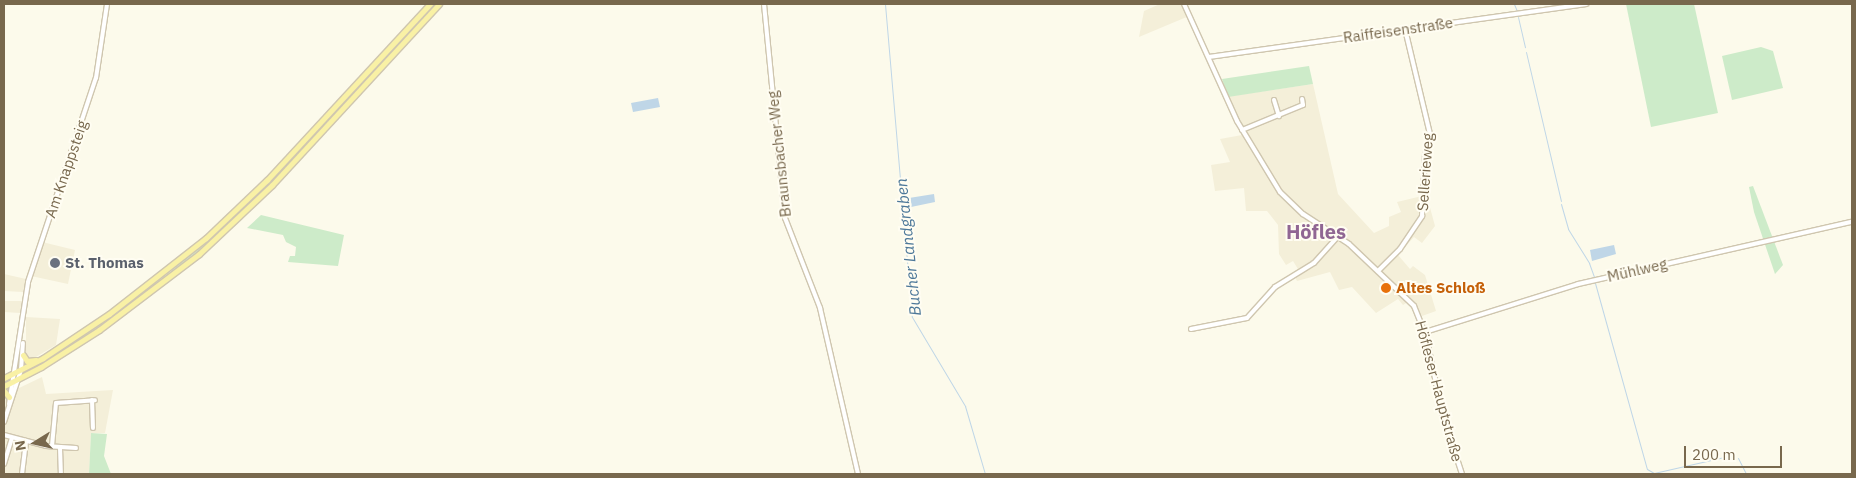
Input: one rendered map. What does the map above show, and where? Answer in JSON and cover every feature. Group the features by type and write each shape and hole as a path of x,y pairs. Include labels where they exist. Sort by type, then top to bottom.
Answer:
{"main road":[{"path":"4,378 43,358 164,273 267,180 430,4"},
{"path":"4,386 74,346 143,298 199,254 272,185 439,4"},
{"path":"24,355 28,362 43,358"},
{"path":"4,392 9,397"}],"street":[{"name":"Am Knappsteig","path":"18,372 25,297 31,269 96,78 107,4"},
{"name":"Braunsbacher Weg","path":"764,4 784,209 790,236 819,302 858,474"},
{"name":"Höfleser Hauptstraße","path":"1184,4 1242,130 1285,197 1309,219 1338,236 1378,270 1412,304 1425,332 1444,421 1462,474"},
{"name":"Raiffeisenstraße","path":"1209,57 1586,4"},
{"name":"Sellerieweg","path":"1378,270 1400,249 1422,216 1425,155 1430,134 1405,29"},
{"path":"1242,130 1303,106 1302,99"},
{"path":"1274,100 1279,116"},
{"name":"Mühlweg","path":"1425,332 1578,284 1852,222"},
{"path":"1191,329 1247,318 1275,287 1314,263 1338,236"},
{"name":"Am Knappsteig","path":"18,372 24,355 22,333"},
{"path":"4,422 18,379 18,372"},
{"path":"9,404 12,382 18,372"},
{"path":"52,446 56,403 94,400 93,428"},
{"path":"4,435 26,442 60,448 76,448"},
{"path":"4,464 12,438"},
{"path":"22,474 26,442"},
{"path":"60,448 61,474"}],"shaded area":[{"path":"1160,4 1181,4 1189,16 1139,37 1144,11"},
{"path":"1313,84 1338,194 1374,233 1389,226 1389,217 1401,212 1397,202 1422,196 1425,189 1435,226 1422,243 1414,237 1398,255 1410,269 1413,266 1425,275 1436,311 1422,316 1411,300 1403,305 1398,299 1376,313 1352,287 1339,290 1330,272 1297,281 1295,277 1301,274 1293,261 1286,265 1279,254 1278,225 1267,211 1246,211 1244,188 1215,191 1211,165 1230,162 1220,139 1242,135 1223,97"},
{"path":"42,242 75,250 68,284 31,276"},
{"path":"4,274 26,279 23,292 4,291"},
{"path":"4,301 22,301 20,313 4,312"},
{"path":"26,317 60,319 56,345 31,360 26,352"},
{"path":"42,377 46,394 113,390 105,433 91,433 89,474 4,474 4,397 13,401 17,389"}],"green space":[{"path":"433,4 437,4 267,187 265,185"},
{"path":"1626,4 1694,4 1718,113 1651,127"},
{"path":"1761,47 1773,51 1783,88 1732,100 1722,56"},
{"path":"1309,66 1313,84 1228,97 1222,79"},
{"path":"1753,186 1783,265 1775,274 1754,212 1749,187"},
{"path":"262,188 264,190 201,250 132,304 71,346 26,373 169,273"},
{"path":"261,215 344,235 338,266 288,262 290,256 295,256 296,247 286,242 283,235 247,228"},
{"path":"91,433 107,434 104,456 111,474 89,474"}],"water":[{"path":"658,98 660,107 633,112 631,103"},
{"path":"934,194 935,202 911,207 909,198"},
{"path":"1614,245 1616,254 1592,261 1590,250"}],"waterway":[{"name":"Bucher Landgraben","path":"885,4 912,317 965,406 985,474"},
{"path":"1514,4 1517,11"},
{"path":"1518,17 1525,47"},
{"path":"1526,52 1561,201"},
{"path":"1561,204 1568,229 1589,263 1594,277"},
{"path":"1595,283 1647,469 1654,473 1733,455"},
{"path":"1738,458 1746,474"}],"place":[{"name":"St. Thomas","path":"55,263"},
{"name":"Altes Schloß","path":"1386,288"}],"district":[{"name":"Höfles","path":"1316,231"}]}
